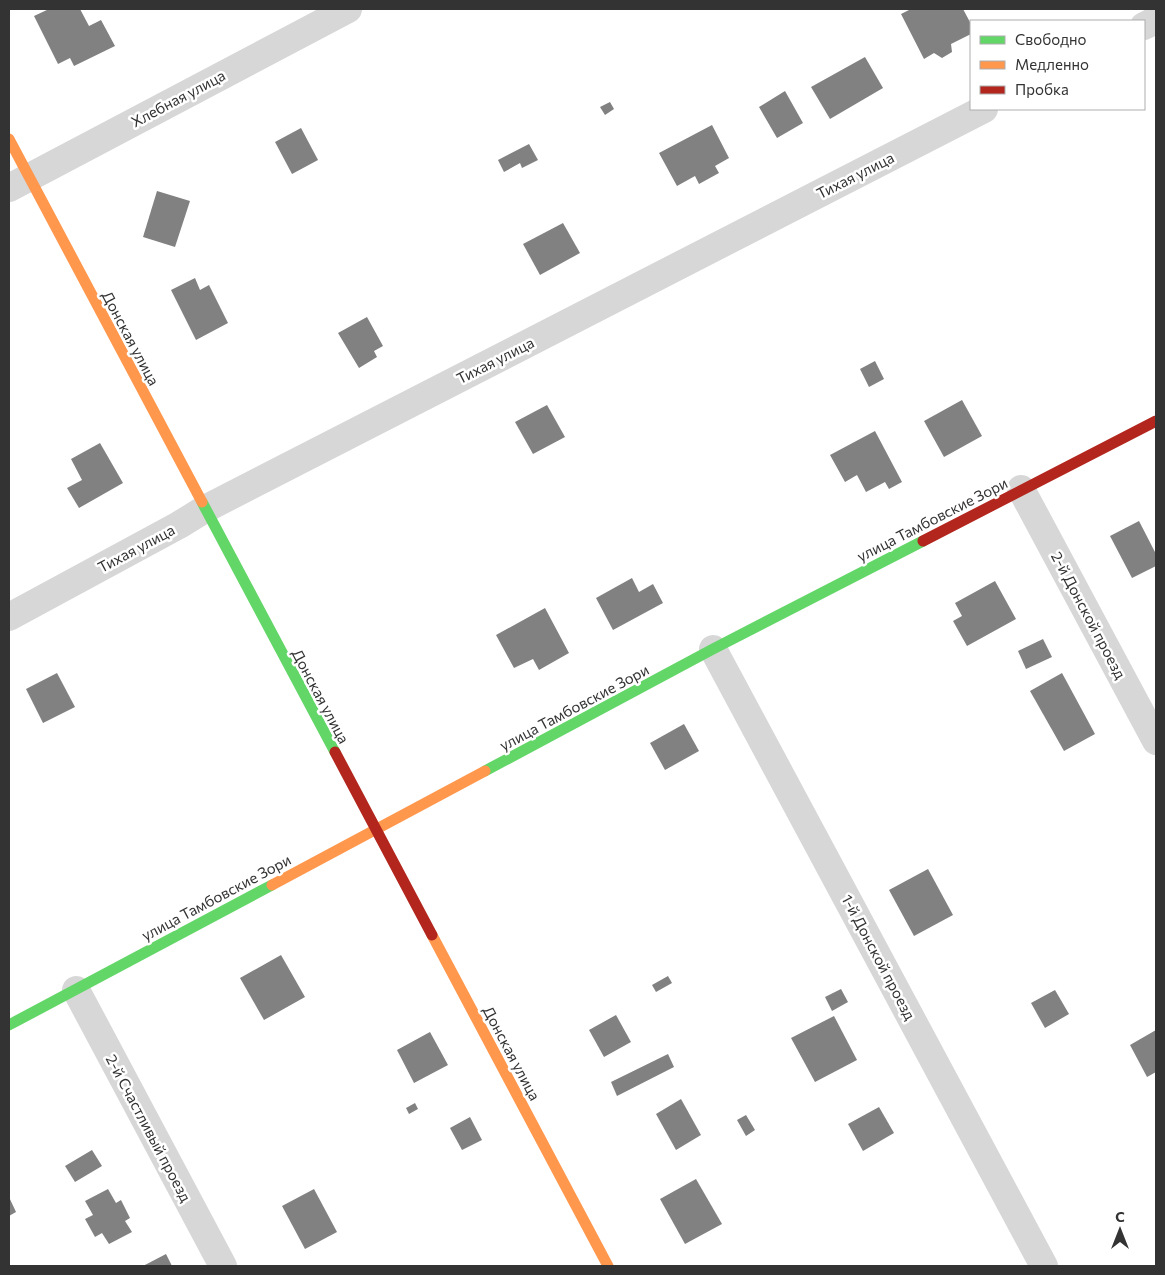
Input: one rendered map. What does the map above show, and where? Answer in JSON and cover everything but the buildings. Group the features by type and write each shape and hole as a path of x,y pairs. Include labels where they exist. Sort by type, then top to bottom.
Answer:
{"street":[{"name":"Хлебная улица","path":"19,182 348,9"},
{"name":"Тихая улица","path":"9,617 205,509 982,110"},
{"name":"Донская улица","path":"9,139 19,182 205,509 608,1266"},
{"name":"улица Тамбовские Зори","path":"9,1025 713,649 1156,421"},
{"name":"2-й Донской проезд","path":"1021,490 1156,740"},
{"name":"1-й Донской проезд","path":"713,649 1044,1266"},
{"name":"2-й Счастливый проезд","path":"76,990 223,1266"}],"traffic: fast":[{"path":"202,502 335,752"},
{"path":"485,771 713,649 923,541"},
{"path":"9,1025 272,885"}],"traffic: slow":[{"path":"9,139 202,502"},
{"path":"272,885 485,771"},
{"path":"432,935 608,1266"}],"traffic: jam":[{"path":"923,541 1156,421"},
{"path":"335,752 432,935"}]}
